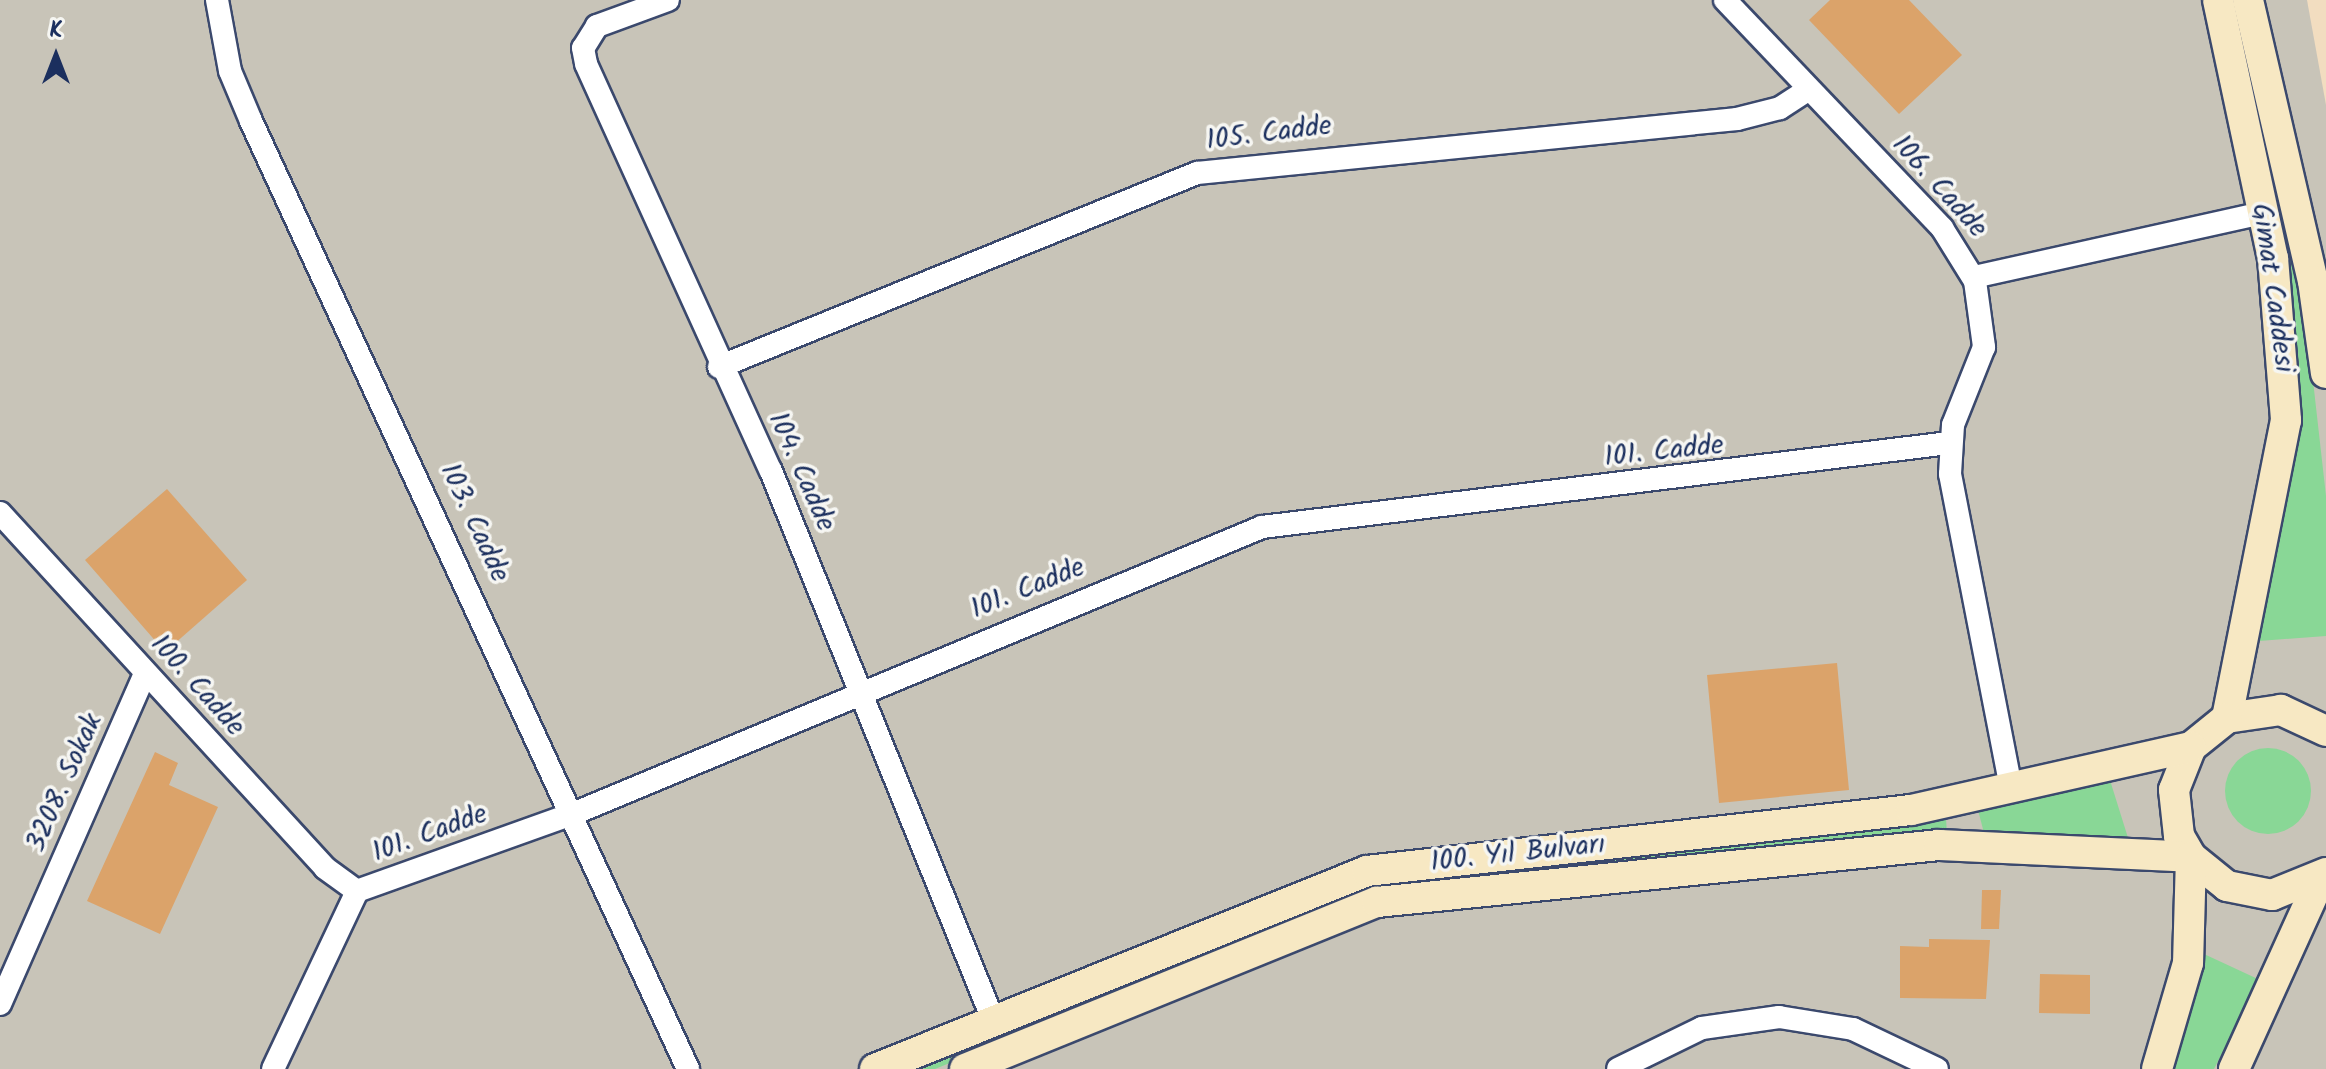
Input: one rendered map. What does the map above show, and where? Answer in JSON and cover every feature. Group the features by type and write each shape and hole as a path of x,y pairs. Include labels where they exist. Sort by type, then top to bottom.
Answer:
{"main road":[{"name":"Gimat Caddesi","path":"2218,0 2281,314 2286,420 2227,718"},
{"name":"Gimat Caddesi","path":"2248,0 2313,281 2326,373"},
{"path":"2323,876 2295,891 2249,894 2207,874 2191,857 2179,836 2174,790 2191,747 2227,718 2281,710 2326,731"},
{"name":"100. Yıl Bulvarı","path":"875,1069 1367,871 1862,817 2011,789 2191,747"},
{"name":"100. Yıl Bulvarı","path":"965,1069 1333,916 1409,896 1899,846 2191,857"},
{"path":"2157,1069 2188,963 2191,857"},
{"path":"2234,1069 2323,876"}],"street":[{"name":"103. Cadde","path":"217,0 245,107 575,813 688,1069"},
{"name":"104. Cadde","path":"668,0 597,26 583,48 719,367 771,471 993,1020"},
{"name":"106. Cadde","path":"1725,0 1942,228 1974,277 1984,347 1949,443 1955,516 2011,789"},
{"name":"105. Cadde","path":"719,367 1197,173 1737,119 1780,108 1808,90"},
{"path":"1974,277 2263,213"},
{"name":"101. Cadde","path":"273,1069 357,891 575,813 861,691 1292,519 1720,477 1949,443"},
{"name":"100. Cadde","path":"0,513 325,868 357,891"},
{"name":"3208. Sokak","path":"0,1004 145,674"},
{"path":"1618,1069 1702,1028 1779,1017 1853,1029 1937,1069"}],"shaded area":[{"path":"0,0 2307,0 2326,105 2326,1069 0,1069"}],"green space":[{"path":"2228,0 2237,0 2301,274 2326,496 2326,636 2259,641 2297,420 2297,340"},
{"path":"2268,748 2292,755 2304,767 2311,791 2304,815 2292,827 2268,834 2244,827 2232,815 2225,791 2232,767 2244,755"},
{"path":"2109,777 2129,841 1985,837 1978,810"},
{"path":"1946,817 1947,836 1373,891 935,1069 916,1069 1364,885"},
{"path":"2204,954 2260,980 2214,1069 2173,1069"}],"building":[{"path":"1830,0 1909,0 1962,55 1899,114 1809,20"},
{"path":"167,489 247,580 165,652 85,560"},
{"path":"1837,663 1849,790 1719,803 1707,675"},
{"path":"155,752 178,763 169,785 218,807 160,934 87,901"},
{"path":"1982,890 2001,890 1999,929 1981,929"},
{"path":"1929,939 1990,940 1986,999 1900,998 1900,946 1929,947"},
{"path":"2040,974 2090,975 2090,1014 2039,1013"}]}
